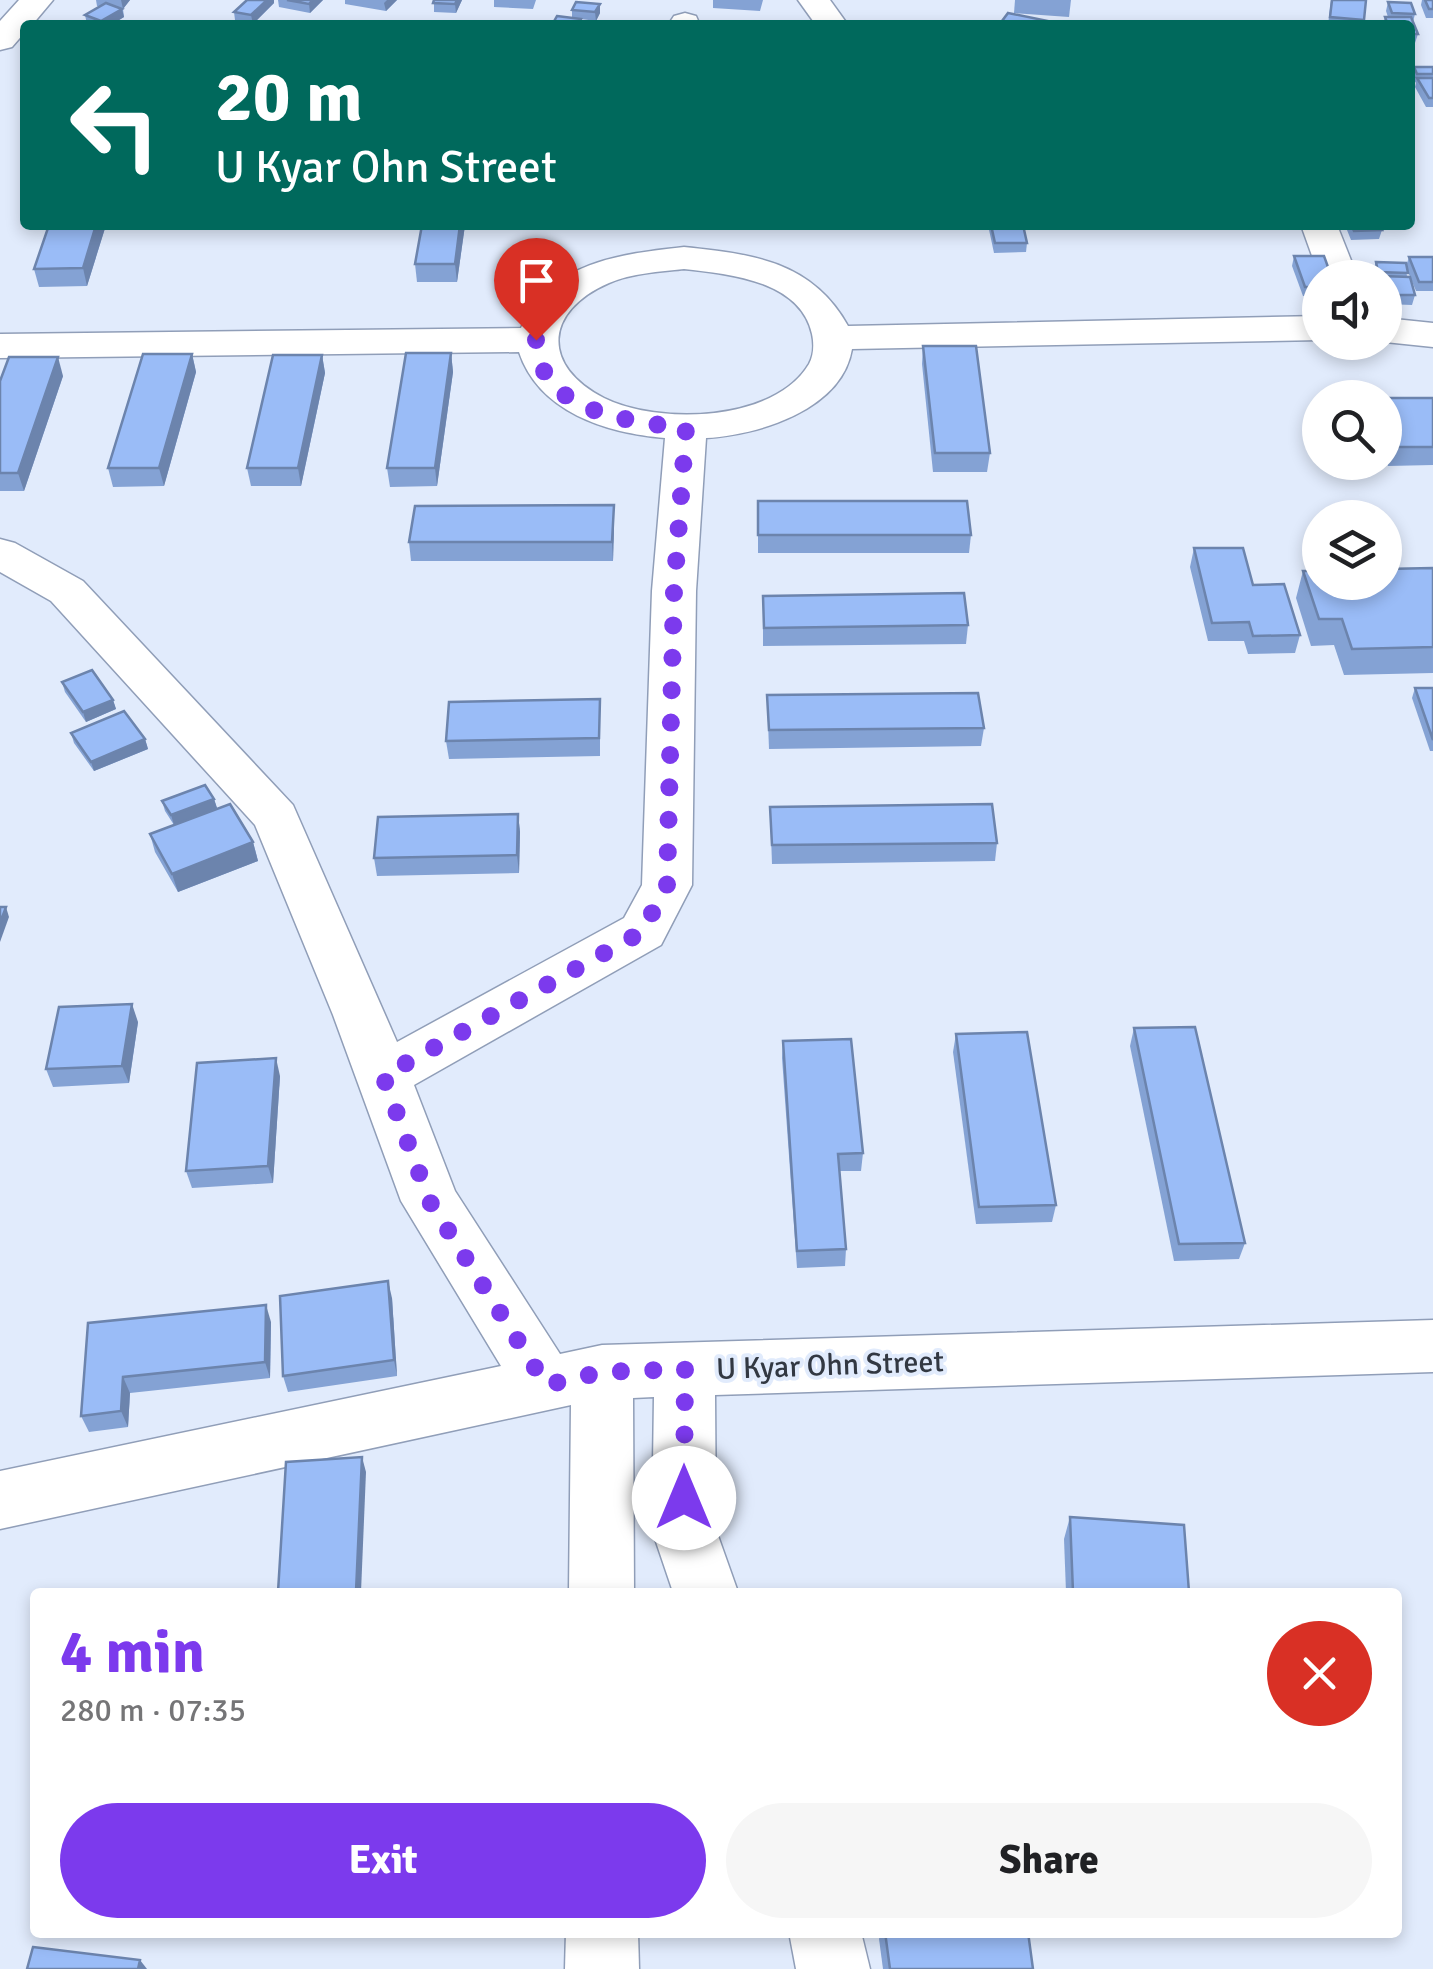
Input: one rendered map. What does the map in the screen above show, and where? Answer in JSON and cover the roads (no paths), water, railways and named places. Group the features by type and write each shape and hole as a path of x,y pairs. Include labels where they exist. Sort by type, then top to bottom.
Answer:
{"street":[{"path":"629,264 639,230"},
{"path":"1321,230 1332,260"},
{"path":"684,258 721,262 787,280 820,306 834,338 826,371 794,400 746,420 686,428 626,421 576,402 545,373 536,340 549,308 582,282 629,264 684,258"},
{"path":"834,338 1302,328"},
{"path":"1402,332 1433,336"},
{"path":"0,346 536,340"},
{"path":"383,1076 642,932 667,885 674,591 686,428"},
{"path":"0,553 67,591 276,817 383,1076 430,1202 574,1378 601,1588"},
{"name":"U Kyar Ohn Street","path":"0,1500 574,1378 685,1369 1433,1346"},
{"path":"685,1369 684,1530 705,1588"},
{"path":"602,1938 602,1969"},
{"path":"826,1938 834,1969"}]}
